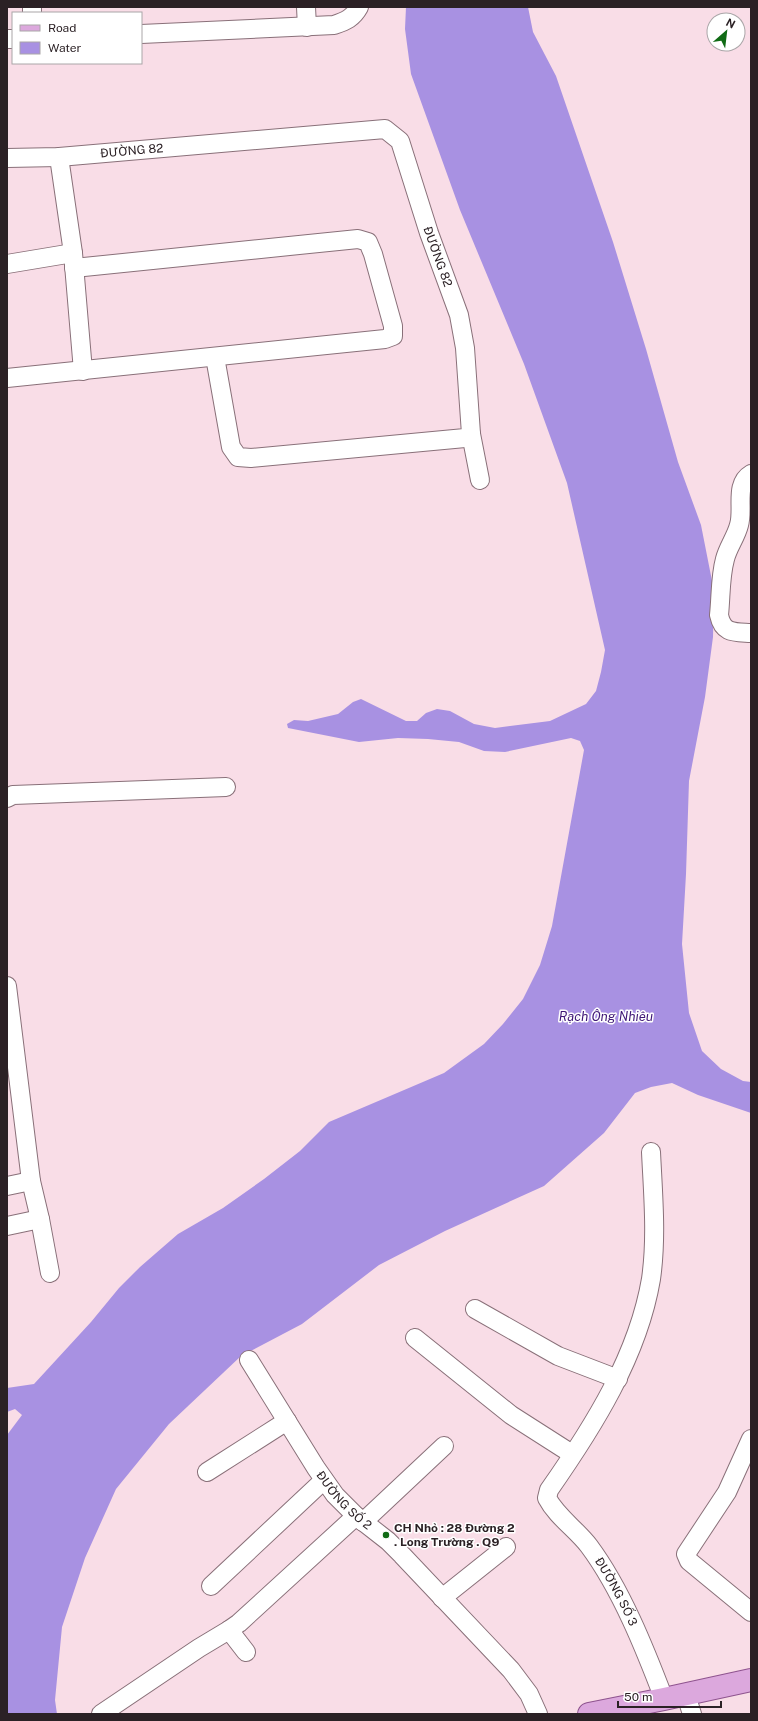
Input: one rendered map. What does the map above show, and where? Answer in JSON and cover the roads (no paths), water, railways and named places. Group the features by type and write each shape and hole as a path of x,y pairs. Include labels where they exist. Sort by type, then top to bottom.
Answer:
{"main road":[{"path":"589,1714 664,1699 689,1704 751,1680"}],"street":[{"path":"306,7 307,27"},
{"path":"142,34 334,25 347,21 354,15 358,7"},
{"name":"ĐƯỜNG 82","path":"7,158 59,157 385,129 392,133 400,141 429,233 459,315 465,348 471,434 480,480"},
{"path":"59,157 74,260 83,371"},
{"path":"7,264 358,238 368,242 373,254 393,326 393,336 385,340 7,378"},
{"path":"215,357 231,447 238,456 251,458 457,439 465,438 471,434"},
{"path":"751,474 746,477 741,488 742,508 739,526 725,558 719,615 721,624 726,629 735,632 751,633"},
{"path":"7,798 13,795 226,787"},
{"path":"7,986 31,1181 50,1273"},
{"path":"415,1338 511,1415 572,1454 600,1414 618,1379 644,1310 651,1278 654,1233 651,1152"},
{"path":"7,1186 31,1181"},
{"path":"7,1226 40,1219"},
{"path":"475,1309 558,1356 618,1379"},
{"name":"ĐƯỜNG SỐ 2","path":"249,1360 324,1480 335,1495 360,1519 402,1555 511,1670 529,1694 538,1714"},
{"path":"207,1472 287,1421"},
{"path":"751,1439 727,1492 686,1554 687,1558 751,1612"},
{"path":"101,1714 192,1652 239,1623 444,1446"},
{"name":"ĐƯỜNG SỐ 3","path":"572,1454 549,1490 546,1498 552,1508 588,1545 604,1569 651,1664 664,1699"},
{"path":"211,1586 324,1480"},
{"path":"442,1598 506,1546"},
{"path":"229,1630 246,1652"}],"water":[{"name":"Rạch Ông Nhiêu","path":"406,7 528,7 533,32 556,76 613,242 646,349 678,462 701,525 714,591 713,637 705,697 689,781 682,944 689,1013 702,1051 721,1069 743,1081 751,1082 751,1113 698,1095 672,1083 651,1087 635,1093 604,1133 544,1186 445,1231 379,1265 302,1324 241,1356 169,1424 116,1489 85,1558 62,1627 55,1700 57,1714 7,1714 7,1435 22,1415 15,1409 7,1412 7,1388 34,1384 91,1322 119,1288 140,1267 178,1234 223,1208 264,1179 300,1151 329,1122 444,1073 484,1044 503,1024 523,999 540,965 552,926 584,750 580,741 571,738 505,752 484,751 459,742 428,739 398,738 359,742 288,728 287,724 294,720 308,721 338,714 353,702 361,699 406,721 417,721 426,713 437,709 450,711 474,724 495,728 550,721 586,704 596,691 605,650 567,483 524,364 460,210 411,74 405,29"}],"place":[{"name":"CH Nhỏ : 28 Đường 2 . Long Trường . Q9","path":"386,1535"}]}
